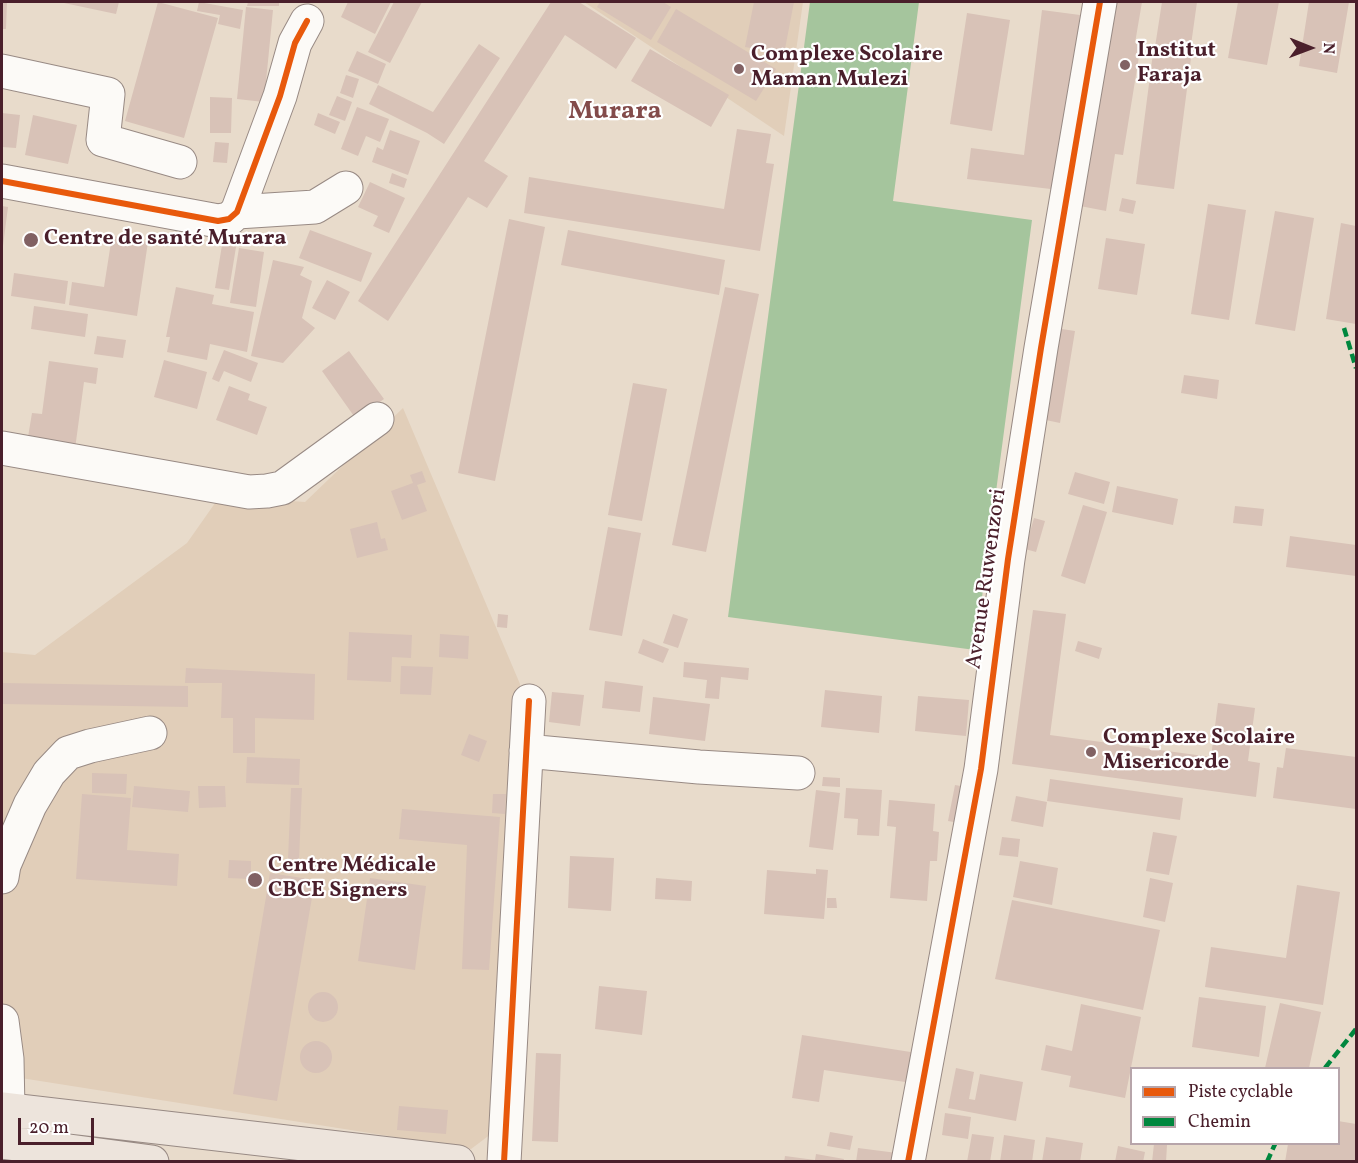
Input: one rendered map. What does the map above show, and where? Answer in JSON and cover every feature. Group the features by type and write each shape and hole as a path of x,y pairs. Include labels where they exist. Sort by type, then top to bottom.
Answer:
{"main road":[{"path":"5,1110 401,1158 458,1161"},
{"path":"2,1142 152,1161"}],"street":[{"name":"Avenue Ruwenzori","path":"908,1161 981,769 1010,547 1041,348 1100,2"},
{"path":"2,182 218,221 229,219 237,212 280,96 295,43 307,21"},
{"path":"2,71 108,94 103,140 180,162"},
{"path":"237,212 315,207 346,188"},
{"path":"2,448 249,492 267,491 282,488 377,419"},
{"path":"504,1161 529,700"},
{"path":"2,877 4,865 30,804 49,773 68,753 150,733"},
{"path":"526,751 699,767 798,773"},
{"path":"2,1021 7,1059 5,1110"}],"shaded area":[{"name":"Complexe Scolaire Maman Mulezi","path":"584,2 803,2 784,136"},
{"name":"Centre Médicale CBCE Signers","path":"403,408 520,684 495,1131 471,1149 2,1075 2,652 35,655 187,543 220,496 305,502"}],"green space":[{"path":"810,2 919,2 893,201 1032,220 975,650 728,617"}],"building":[{"path":"2,2 7,2 6,29 2,29"},
{"path":"64,2 119,2 116,14"},
{"path":"158,2 218,18 184,138 125,121"},
{"path":"199,2 243,10 240,29 218,24 220,15 197,11"},
{"path":"248,2 279,2 279,6 247,6"},
{"path":"348,2 391,2 375,34 341,17"},
{"path":"394,2 422,2 390,63 368,52"},
{"path":"551,2 579,2 636,38 616,69 565,35 484,161 508,176 487,208 468,197 388,321 358,301"},
{"path":"600,2 663,2 671,7 651,40 597,7"},
{"path":"754,2 794,2 784,54 745,47"},
{"path":"1114,2 1142,2 1135,43 1141,44 1123,155 1115,154 1106,211 1080,206"},
{"path":"1162,2 1197,2 1190,52 1155,47"},
{"path":"1238,2 1279,2 1267,65 1228,58"},
{"path":"1309,2 1349,2 1337,73 1299,66"},
{"path":"246,7 273,10 264,102 237,99"},
{"path":"676,9 776,69 756,101 657,42"},
{"path":"1042,10 1080,15 1059,190 967,179 971,148 1024,155"},
{"path":"967,13 1010,20 992,131 950,124"},
{"path":"479,44 500,58 444,144 369,104 378,85 433,112"},
{"path":"650,49 729,95 711,127 631,81"},
{"path":"357,51 386,64 378,84 348,71"},
{"path":"1153,53 1191,58 1174,189 1136,184"},
{"path":"346,75 359,79 353,98 340,93"},
{"path":"337,96 352,102 345,121 329,115"},
{"path":"210,97 232,98 231,133 210,133"},
{"path":"357,107 389,119 380,142 366,136 358,156 341,149"},
{"path":"2,113 20,115 16,148 2,147"},
{"path":"318,113 340,122 335,134 314,125"},
{"path":"33,115 77,125 68,164 25,155"},
{"path":"737,129 771,134 766,163 774,164 760,251 524,213 529,177 724,209"},
{"path":"390,130 420,141 408,175 372,162 377,147 383,150"},
{"path":"215,142 229,143 227,163 213,162"},
{"path":"392,173 407,179 404,188 389,183"},
{"path":"370,182 405,198 389,233 373,226 378,216 358,207"},
{"path":"1122,198 1136,201 1133,214 1119,211"},
{"path":"1208,204 1246,210 1229,320 1191,314"},
{"path":"2,206 8,207 3,246 2,246"},
{"path":"1275,211 1314,218 1295,331 1255,324"},
{"path":"509,219 545,227 495,481 458,473"},
{"path":"1341,223 1356,226 1356,324 1326,319"},
{"path":"310,230 372,253 361,282 299,258"},
{"path":"568,230 725,260 719,295 561,265"},
{"path":"112,236 148,242 137,316 69,305 72,282 104,287"},
{"path":"1106,238 1145,244 1137,295 1098,289"},
{"path":"222,245 236,247 229,290 215,288"},
{"path":"239,248 264,252 256,307 230,303"},
{"path":"273,260 304,267 300,275 312,281 302,318 315,328 283,363 251,356"},
{"path":"14,273 68,281 65,304 11,296"},
{"path":"327,280 350,292 335,320 312,308"},
{"path":"176,287 214,295 212,304 254,312 247,352 210,344 207,360 167,352 170,337 166,337"},
{"path":"725,287 759,294 706,552 672,545"},
{"path":"34,306 88,314 85,337 31,329"},
{"path":"1055,328 1075,331 1060,423 1041,419"},
{"path":"97,336 126,340 123,358 94,354"},
{"path":"224,350 258,363 251,382 224,371 219,382 212,379"},
{"path":"349,351 384,399 356,419 322,371"},
{"path":"164,360 207,372 197,409 154,397"},
{"path":"49,361 98,368 96,384 84,382 75,449 27,443 32,413 42,414"},
{"path":"1184,375 1219,380 1217,399 1181,393"},
{"path":"633,383 667,389 642,521 608,515"},
{"path":"229,386 250,394 248,400 267,407 257,435 216,420"},
{"path":"422,471 426,482 417,485 427,511 402,520 391,491 413,483 410,475"},
{"path":"1075,472 1110,482 1104,504 1068,494"},
{"path":"1117,486 1178,499 1173,525 1112,512"},
{"path":"1083,505 1107,512 1085,584 1061,576"},
{"path":"1235,506 1264,509 1262,526 1233,523"},
{"path":"1034,518 1045,521 1036,552 1025,549"},
{"path":"377,522 381,539 385,538 388,550 357,558 350,529"},
{"path":"608,527 641,533 622,636 589,630"},
{"path":"1290,536 1356,545 1356,576 1286,567"},
{"path":"1033,610 1066,614 1050,735 1211,757 1218,703 1255,708 1248,761 1260,763 1256,797 1012,764"},
{"path":"498,614 508,615 507,628 497,627"},
{"path":"673,614 688,619 678,648 663,643"},
{"path":"349,632 412,635 411,658 392,657 391,682 347,680"},
{"path":"440,634 469,636 468,659 439,657"},
{"path":"643,639 669,649 663,663 638,653"},
{"path":"1078,641 1102,648 1099,659 1075,651"},
{"path":"684,662 749,668 748,680 721,677 719,699 705,698 707,680 683,677"},
{"path":"401,666 433,667 431,695 400,694"},
{"path":"186,668 315,674 314,720 255,718 255,753 233,753 233,718 221,718 222,683 185,683"},
{"path":"605,681 643,686 640,712 602,708"},
{"path":"2,683 188,686 188,707 2,704"},
{"path":"825,690 882,696 879,733 821,727"},
{"path":"552,692 584,695 580,726 549,722"},
{"path":"918,696 969,700 966,736 915,731"},
{"path":"653,697 710,704 705,741 649,734"},
{"path":"469,734 487,741 479,762 461,755"},
{"path":"1286,748 1356,757 1356,809 1273,798 1277,767 1283,768"},
{"path":"247,757 300,759 299,785 246,783"},
{"path":"92,773 127,774 126,794 92,793"},
{"path":"823,777 840,778 840,787 822,786"},
{"path":"1050,779 1183,798 1180,820 1047,801"},
{"path":"955,785 972,788 965,824 948,821"},
{"path":"134,786 190,791 188,812 132,807"},
{"path":"198,786 225,786 226,807 199,808"},
{"path":"291,788 302,788 299,860 288,859"},
{"path":"846,788 882,790 879,836 857,835 858,819 844,818"},
{"path":"816,790 840,793 833,850 809,847"},
{"path":"82,794 131,798 127,850 179,854 177,886 76,879"},
{"path":"493,794 506,794 505,814 492,813"},
{"path":"1016,796 1047,802 1043,827 1011,821"},
{"path":"889,800 935,804 933,831 939,832 937,861 930,861 927,901 890,898 896,827 887,826"},
{"path":"402,809 500,817 489,970 462,969 467,845 399,839"},
{"path":"1153,832 1177,836 1169,875 1146,871"},
{"path":"1002,837 1020,839 1018,857 999,855"},
{"path":"570,856 614,858 611,911 568,908"},
{"path":"229,860 251,861 251,879 228,878"},
{"path":"1020,861 1058,868 1052,905 1013,897"},
{"path":"816,869 828,870 824,919 764,914 767,870 816,874"},
{"path":"270,873 315,880 277,1101 233,1094"},
{"path":"370,878 426,886 415,970 358,961"},
{"path":"656,878 692,881 691,901 655,899"},
{"path":"1150,878 1173,883 1165,922 1143,917"},
{"path":"1297,885 1340,892 1323,1005 1205,987 1211,947 1286,958"},
{"path":"827,898 836,898 837,908 827,908"},
{"path":"1012,900 1160,930 1143,1010 995,979"},
{"path":"599,986 647,991 642,1035 595,1029"},
{"path":"323,992 333,997 338,1007 333,1017 323,1022 313,1017 308,1007 313,997"},
{"path":"1199,997 1266,1006 1259,1057 1192,1047"},
{"path":"1280,1003 1321,1012 1309,1067 1265,1067"},
{"path":"1081,1004 1141,1017 1125,1098 1069,1087 1071,1076 1041,1070 1046,1045 1072,1051"},
{"path":"802,1035 917,1053 912,1083 824,1070 819,1102 792,1098"},
{"path":"316,1041 327,1046 332,1057 327,1068 316,1073 305,1068 300,1057 305,1046"},
{"path":"536,1053 561,1054 558,1142 532,1141"},
{"path":"956,1068 974,1072 969,1099 975,1100 980,1074 1023,1082 1016,1121 948,1108"},
{"path":"399,1106 448,1110 446,1134 397,1130"},
{"path":"945,1113 971,1117 968,1139 942,1135"},
{"path":"1340,1121 1356,1124 1355,1162 1285,1162 1288,1145 1340,1145"},
{"path":"830,1132 853,1136 850,1150 827,1146"},
{"path":"972,1134 994,1137 990,1162 967,1162"},
{"path":"1004,1135 1035,1140 1032,1162 1000,1162"},
{"path":"1046,1137 1083,1143 1080,1162 1042,1162"},
{"path":"1154,1145 1167,1145 1166,1162 1152,1162"},
{"path":"1118,1146 1145,1152 1143,1162 1115,1162"},
{"path":"858,1148 897,1153 895,1162 856,1162"},
{"path":"816,1154 844,1159 843,1162 784,1162 785,1156 815,1160"}],"marked path":[{"path":"1344,328 1356,368"},
{"path":"1326,1067 1356,1029"},
{"path":"1267,1162 1275,1145"}],"cycle path":[{"path":"908,1162 981,769 1008,559 1041,348 1100,2"},
{"path":"2,181 218,221 229,219 237,212 280,96 295,43 307,21"},
{"path":"504,1162 529,701"}],"place":[{"name":"Institut Faraja","path":"1125,65"},
{"name":"Complexe Scolaire Maman Mulezi","path":"739,69"},
{"name":"Centre de santé Murara","path":"31,240"},
{"name":"Complexe Scolaire Misericorde","path":"1091,752"},
{"name":"Centre Médicale CBCE Signers","path":"255,880"}],"district":[{"name":"Murara","path":"615,113"}]}
